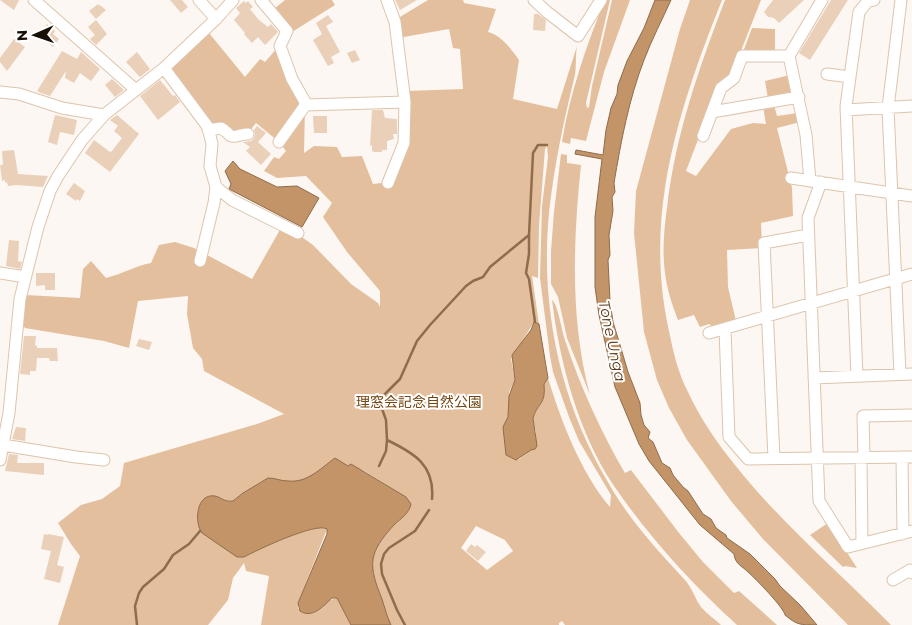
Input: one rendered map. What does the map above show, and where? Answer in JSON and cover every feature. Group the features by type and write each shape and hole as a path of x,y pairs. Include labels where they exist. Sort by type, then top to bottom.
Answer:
{"street":[{"path":"34,0 136,90"},
{"path":"199,0 216,19"},
{"path":"0,460 3,445 4,413 19,306 38,227 50,191 68,160 104,115 164,68 216,19 233,0"},
{"path":"261,0 287,31 280,46 292,79 305,102 305,105 279,142"},
{"path":"387,0 395,22 405,102 404,143 388,183"},
{"path":"534,0 578,36 601,0"},
{"path":"725,329 729,437 748,459 774,458 817,458 863,458 907,457 908,533 848,547 818,501 817,458 814,378 808,235 808,218 816,181 788,56 822,0"},
{"path":"857,376 846,110 859,12 868,1 874,0"},
{"path":"814,378 906,374 895,279 888,108 901,0"},
{"path":"703,136 722,88 734,78 742,56 788,56"},
{"path":"164,68 208,130 212,144 210,166 216,187 200,261"},
{"path":"827,74 850,77"},
{"path":"0,92 19,94 62,108 104,115"},
{"path":"712,112 798,97"},
{"path":"305,105 405,102"},
{"path":"846,110 912,106"},
{"path":"208,130 221,128 231,136 248,134"},
{"path":"791,178 912,196"},
{"path":"216,187 232,200 298,233"},
{"path":"774,458 764,243 808,235"},
{"path":"0,273 25,278"},
{"path":"709,333 912,274"},
{"path":"862,543 863,416 912,415"},
{"path":"3,445 104,460"},
{"path":"893,580 910,570 912,573"}],"green space":[{"path":"285,0 332,0 335,5 292,32 274,9"},
{"name":"理窓会記念自然公園","path":"428,0 463,0 464,3 496,9 488,32 502,40 519,60 513,99 557,109 577,46 575,75 559,146 549,213 548,284 551,319 557,353 566,387 578,420 592,453 609,484 634,522 687,582 701,607 721,625 565,625 562,621 559,625 391,625 374,577 373,560 375,552 385,535 406,513 411,504 406,497 364,471 348,467 300,481 286,482 268,478 233,501 221,500 217,496 244,557 299,533 321,528 327,529 298,603 298,609 337,598 351,625 261,625 269,576 246,571 244,563 233,578 228,600 208,625 58,625 80,556 58,523 81,505 102,499 120,486 124,463 257,424 284,414 204,371 202,359 193,348 187,314 188,296 138,301 129,348 104,341 25,328 22,324 26,295 80,298 83,269 91,261 106,278 151,263 159,245 175,242 194,248 252,279 281,228 299,235 313,245 351,284 378,303 380,307 380,291 347,252 323,217 332,203 306,176 277,178 264,171 274,157 279,159 286,151 280,143 305,107 304,153 314,146 337,147 342,157 362,156 373,184 390,182 397,168 405,91 463,89 460,49 453,48 449,29 398,38 395,20","holes":["547,146 548,157 542,206 540,278 550,356 553,372 579,441 611,495 610,507 581,463 559,412 548,378 544,384 543,400 533,418 536,433 531,450 518,460 504,434 509,414 509,392 515,380 511,359 534,322 539,324 532,276 538,278 539,225 545,149","476,526 505,540 513,551 487,570 461,548"]},
{"path":"605,0 610,0 586,103 587,108 589,107 612,0 630,0 604,72 586,141 571,138 570,144 562,142 579,70"},
{"path":"690,0 722,0 706,40 679,121 663,203 660,245 662,288 669,331 679,370 684,385 703,421 753,487 791,528 891,625 848,625 763,539 731,501 687,440 669,408 657,380 644,332 634,233 636,191 680,29"},
{"path":"725,0 761,0 731,76 719,85 686,171 696,176 731,129 753,123 766,124 763,106 774,105 777,116 798,113 800,122 777,128 792,188 793,216 761,223 762,248 727,250 728,287 736,321 714,328 709,324 700,327 694,315 678,320 666,279 664,240 671,181 682,128 697,77"},
{"path":"752,28 775,29 775,52 743,52"},
{"path":"209,33 245,77 260,59 265,62 278,47 302,100 278,141 256,123 248,133 236,134 214,128 172,71 173,67"},
{"path":"790,75 793,92 768,99 765,81"},
{"path":"561,154 567,155 567,163 581,165 575,252 576,310 579,338 590,395 567,338 558,297 551,284 554,212"},
{"path":"552,300 556,307 566,343 592,410 625,473 631,470 703,562 734,593 739,591 777,625 737,625 671,559 627,505 601,465 572,397 555,324"},
{"path":"828,523 857,568 843,567 810,535"}],"water":[{"name":"Tone Unga","path":"655,0 671,0 647,52 634,90 626,120 614,183 615,192 612,197 613,211 609,235 610,255 608,260 613,322 628,372 640,403 644,425 650,432 648,438 653,442 662,463 670,468 673,475 688,491 703,514 711,519 716,528 750,554 817,625 799,624 785,615 769,594 737,563 734,554 700,525 649,461 639,444 615,387 599,315 595,287 595,217 602,159 575,154 576,150 603,155 606,130 618,85"},
{"path":"233,161 240,169 277,187 297,186 319,198 302,227 229,189 231,184 225,171"},
{"path":"534,322 539,324 548,378 544,384 543,400 533,418 537,446 516,460 506,455 503,427 508,417 509,396 515,380 512,355 531,330"},
{"path":"335,458 348,466 351,464 406,497 411,504 407,513 385,535 375,552 373,560 374,577 391,625 351,625 337,598 332,598 313,613 300,611 298,603 327,534 327,529 311,529 273,543 244,557 237,557 202,533 199,528 198,510 200,504 209,496 233,501 268,478 285,481 301,480 307,478"}],"building":[{"path":"0,0 19,0 14,10"},
{"path":"170,0 182,0 188,7 181,13"},
{"path":"395,0 417,0 400,10"},
{"path":"773,0 804,0 779,23 774,18 768,17 764,12"},
{"path":"831,0 848,0 810,60 799,53"},
{"path":"244,1 246,3 248,1 253,7 250,9 259,20 268,27 271,24 278,32 265,45 258,37 252,43 234,20 240,13 236,8"},
{"path":"98,4 106,10 96,19 89,11"},
{"path":"534,14 538,14 546,20 545,31 533,30"},
{"path":"328,15 333,22 326,26 340,52 331,57 334,63 328,66 313,40 322,34 316,23"},
{"path":"96,20 107,34 96,45 90,39 95,35 88,27"},
{"path":"47,24 55,31 53,34 59,39 53,47 39,36"},
{"path":"14,39 25,47 7,71 0,62 0,58"},
{"path":"355,50 360,60 352,63 347,53"},
{"path":"62,51 77,59 81,52 100,69 91,81 80,73 74,83 65,78 66,71 50,96 37,91"},
{"path":"137,52 150,69 140,77 126,62"},
{"path":"112,79 124,90 115,97 105,85"},
{"path":"160,80 180,102 158,120 140,96"},
{"path":"372,110 383,110 385,118 397,119 397,134 393,134 394,139 387,141 387,150 382,150 382,152 372,151 372,145 370,146"},
{"path":"55,115 77,120 74,135 60,132 57,145 48,142"},
{"path":"117,115 139,134 110,172 85,153 94,140 110,152 112,151 122,138 114,131 118,126 110,120"},
{"path":"313,116 327,116 327,133 314,133"},
{"path":"257,126 266,133 258,142 271,154 261,165 246,151 250,147 243,142 251,141 254,138 254,130"},
{"path":"14,150 18,174 48,176 43,187 8,186 5,180 2,181 0,165 3,165 2,151"},
{"path":"74,183 85,191 80,201 77,199 76,201 66,194"},
{"path":"9,240 19,241 18,261 22,262 20,269 6,266"},
{"path":"36,273 55,273 55,290 45,290 45,285 36,286"},
{"path":"24,336 36,336 35,345 37,348 57,348 58,361 50,361 49,358 37,358 36,371 30,371 30,375 20,374"},
{"path":"139,339 152,342 149,350 136,346"},
{"path":"16,427 26,428 25,441 12,439"},
{"path":"9,454 18,455 17,463 44,463 44,475 5,471"},
{"path":"44,534 64,537 57,565 64,567 60,583 44,579 51,551 41,549"},
{"path":"471,544 475,547 477,545 486,552 478,561 466,551"}],"waterway":[{"path":"432,499 430,477 421,462 414,455 387,440 386,420 381,406 381,398 400,379 417,341 430,325 466,286 483,277 490,267 529,235 533,153 538,145 547,145"},
{"path":"529,235 526,273 529,279 535,322"},
{"path":"379,466 386,451 387,440"},
{"path":"405,625 382,574 381,564 384,554 389,548 415,531 429,510"},
{"path":"137,625 135,606 143,587 164,569 173,555 189,544 200,531"}]}
